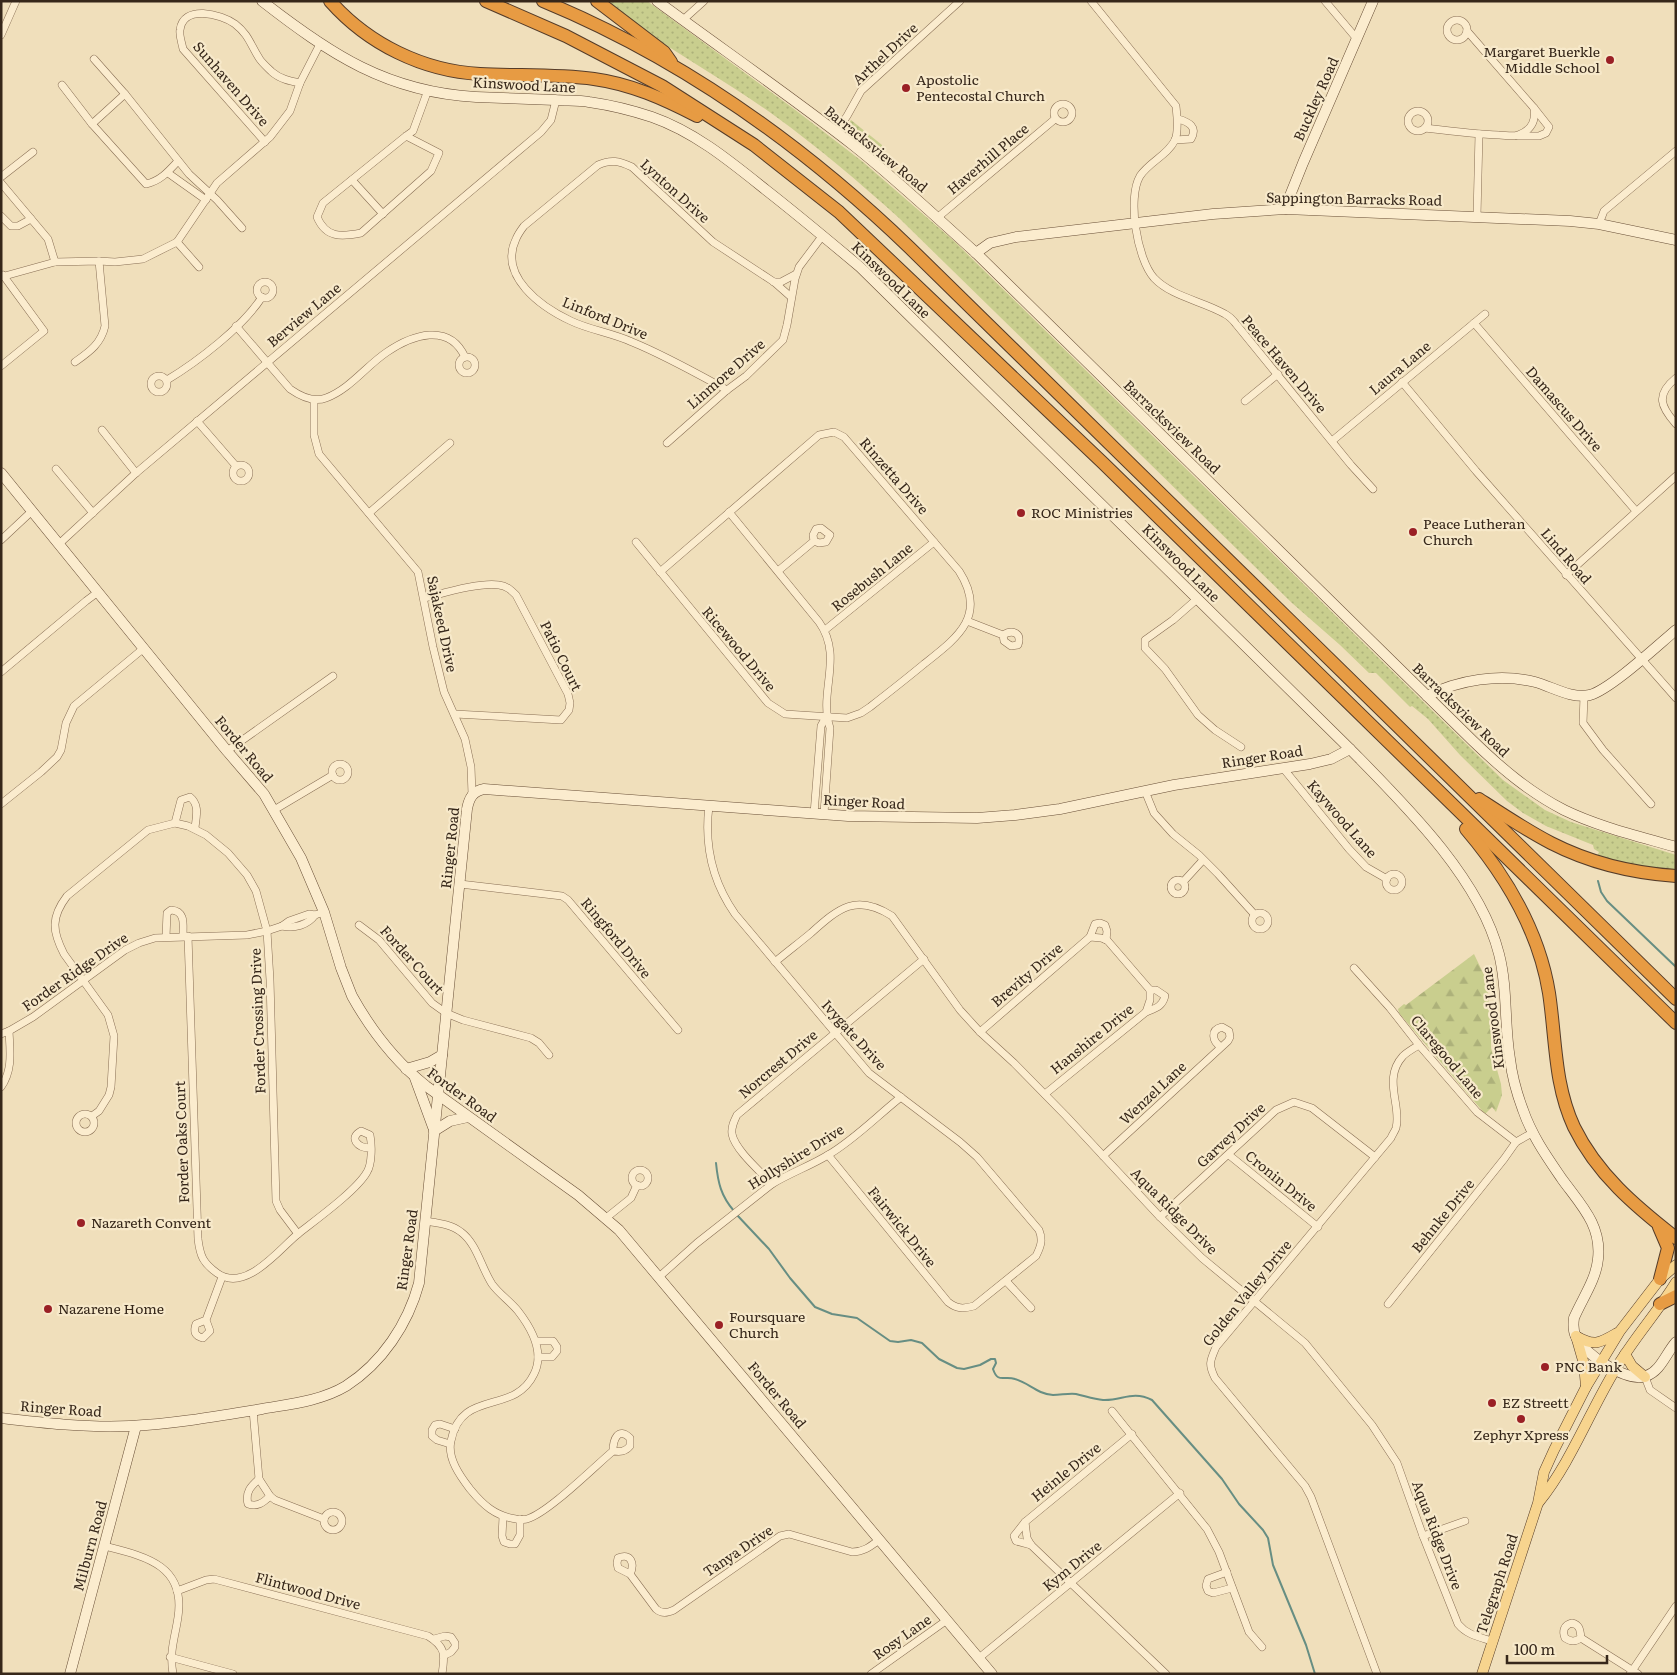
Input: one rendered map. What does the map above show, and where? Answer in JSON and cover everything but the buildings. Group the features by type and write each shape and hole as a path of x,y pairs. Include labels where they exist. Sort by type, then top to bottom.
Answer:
{"highway":[{"path":"330,1 342,14 372,38 393,51 419,61 465,73 560,76 610,82 662,98 754,145"},
{"path":"486,1 566,36 631,68 693,104 754,145 839,212 1103,463 1424,779 1676,1023"},
{"path":"543,1 615,35 676,68 742,109 829,175 883,223 1676,999"},
{"path":"597,1 664,52 676,68"},
{"path":"1424,779 1494,864 1527,922 1549,991 1560,1086 1568,1114 1579,1137 1596,1164 1631,1202 1676,1238"},
{"path":"1456,784 1529,831 1573,853 1606,865 1634,872 1676,876"},
{"path":"1657,1223 1668,1248 1660,1279"},
{"path":"1660,1304 1676,1296"}],"main road":[{"name":"Telegraph Road","path":"1482,1674 1538,1503 1544,1472 1549,1460 1601,1360 1620,1331 1660,1279 1676,1265"},
{"name":"Telegraph Road","path":"1538,1503 1563,1466 1615,1370 1676,1282"},
{"path":"1576,1336 1584,1341 1597,1344 1620,1331"},
{"path":"1576,1336 1584,1364 1586,1386"},
{"path":"1625,1354 1632,1366 1645,1377"}],"street":[{"path":"1,35 16,1"},
{"name":"Kinswood Lane","path":"262,1 320,44 377,76 428,90 475,97 587,101 614,106 653,118 677,128 731,162 860,267 1350,749 1394,794 1424,829 1473,892 1490,925 1499,955 1506,999 1510,1059 1521,1102 1532,1133 1590,1216 1598,1237 1599,1248 1596,1268 1574,1318 1573,1326 1576,1336"},
{"name":"Barracksview Road","path":"657,1 836,132 875,163 976,253 1497,764 1528,789 1564,810 1592,822 1676,848"},
{"path":"682,20 704,1"},
{"name":"Arthel Drive","path":"836,132 861,92 960,1"},
{"path":"1091,1 1176,106 1178,119 1175,140"},
{"path":"1325,1 1357,39"},
{"name":"Buckley Road","path":"1286,209 1288,198 1373,1"},
{"name":"Sunhaven Drive","path":"265,142 183,49 180,31 183,22 187,17 199,14 213,14 234,23 246,33 259,59 273,73 289,81 300,83"},
{"path":"1425,128 1517,136 1539,136 1546,132 1548,126 1534,108 1467,32"},
{"path":"1,366 44,331 2,276 55,262 98,260 115,262 143,259 178,242 217,183 270,137 292,107 300,83 320,44"},
{"path":"94,59 125,94 208,197 242,228"},
{"path":"62,85 92,124 146,184 156,182 178,161"},
{"path":"406,136 439,153 431,171 362,233 335,235 320,226 316,217 323,203 412,131 428,90"},
{"path":"92,124 125,94"},
{"name":"Berview Lane","path":"59,544 136,472 540,132 551,120 556,100"},
{"path":"1517,136 1529,129 1536,116 1534,108"},
{"name":"Haverhill Place","path":"937,218 1055,118"},
{"name":"Peace Haven Drive","path":"1178,119 1190,124 1194,129 1191,139 1175,140 1147,166 1140,176 1136,187 1134,199 1136,223 1143,260 1154,278 1177,292 1226,314 1373,489"},
{"path":"1477,216 1479,134"},
{"path":"1598,224 1604,211 1676,151"},
{"path":"1,177 33,152"},
{"name":"Lynton Drive","path":"515,239 534,216 598,165 607,161 620,162 632,168 719,246 774,282 791,297"},
{"path":"168,172 208,197"},
{"path":"352,180 383,214"},
{"path":"1,183 48,239 55,262"},
{"name":"Sappington Barracks Road","path":"976,253 990,243 1001,240 1213,214 1286,209 1570,221 1598,224 1676,240"},
{"path":"1,216 11,226 18,226 31,219"},
{"name":"Linmore Drive","path":"667,443 727,390 746,376 783,340 796,274 822,235"},
{"name":"Linford Drive","path":"515,239 512,252 513,270 524,287 540,304 572,322 630,341 648,349 727,390"},
{"path":"178,242 199,266"},
{"path":"75,362 98,343 103,335 105,326 98,260"},
{"path":"774,282 781,282 796,274"},
{"path":"167,380 190,366 236,326 262,297"},
{"name":"Laura Lane","path":"1332,441 1485,314"},
{"name":"Damascus Drive","path":"1474,323 1636,511"},
{"path":"236,326 290,389 300,396 314,400 325,398 350,383 388,351 417,337 433,334 446,336 456,342 464,357"},
{"path":"1245,401 1278,374"},
{"path":"1676,378 1668,384 1662,402 1665,412 1676,424"},
{"name":"Lind Road","path":"1402,382 1566,575 1676,698"},
{"name":"Sajakeed Drive","path":"314,400 314,435 319,454 418,572 444,692 465,739 472,794"},
{"path":"197,421 236,466"},
{"path":"102,430 136,472"},
{"name":"Rinzetta Drive","path":"660,572 819,435 834,432 844,437 959,571 969,590 970,608 967,621"},
{"path":"369,513 450,443"},
{"path":"56,469 94,513"},
{"name":"Forder Road","path":"1,473 264,794 301,858 319,914 352,996 372,1028 414,1077 578,1195 606,1218 631,1243 992,1674"},
{"path":"1566,575 1676,476"},
{"path":"1,540 32,511"},
{"path":"729,512 825,630 831,650 826,717 830,728 819,814"},
{"path":"778,571 814,541"},
{"name":"Ricewood Drive","path":"636,542 768,703 785,714 847,718 860,713 954,640 967,621"},
{"name":"Rosebush Lane","path":"825,630 934,542"},
{"name":"Patio Court","path":"424,598 483,585 500,585 510,589 516,595 565,686 570,703 569,710 561,720 455,714"},
{"path":"1,672 98,592"},
{"path":"1197,599 1173,620 1149,636 1145,640 1145,648 1170,676 1198,714 1215,730 1241,747"},
{"path":"967,621 1003,635"},
{"path":"1426,696 1460,684 1510,679 1535,682 1573,695 1584,696 1607,686 1676,630"},
{"path":"1,804 41,772 56,757 61,750 66,723 74,706 144,648"},
{"path":"227,751 333,676"},
{"path":"1584,696 1583,723 1603,750 1651,804"},
{"name":"Ringer Road","path":"1,1418 91,1425 136,1426 292,1403 328,1394 345,1386 372,1365 394,1338 410,1309 419,1283 468,803 472,794 480,790 819,814 921,818 997,817 1060,808 1174,785 1283,768 1331,758 1350,749"},
{"name":"Kaywood Lane","path":"1283,768 1366,868 1387,880"},
{"path":"274,810 333,775"},
{"path":"1145,791 1154,813 1177,838 1218,874 1255,915"},
{"path":"175,823 181,800 190,797 195,801 197,808 195,828"},
{"name":"Ivygate Drive","path":"709,806 707,821 709,856 719,887 735,914 868,1073 960,1142 977,1157 1038,1230 1042,1244 1036,1256 1006,1281"},
{"name":"Forder Crossing Drive","path":"92,1116 99,1111 109,1096 114,1036 108,1015 64,954 56,936 54,922 60,906 67,896 142,834 154,827 175,823 195,828 206,834 228,853 247,875 256,891 267,931 276,1201 280,1210 298,1234"},
{"path":"1182,882 1203,860"},
{"name":"Ringford Drive","path":"460,884 562,896 568,900 678,1030"},
{"name":"Aqua Ridge Drive","path":"775,962 838,910 866,904 881,909 892,916 960,1010 980,1032 1045,1094 1160,1217 1202,1258 1305,1343 1372,1425 1397,1463 1423,1536 1458,1624 1470,1634 1492,1641"},
{"path":"166,937 167,913 171,910 176,910 181,914 186,936"},
{"name":"Forder Ridge Drive","path":"1,1034 33,1017 125,950 139,943 154,938 247,934 267,931 309,914 319,914"},
{"name":"Brevity Drive","path":"980,1032 1090,937 1095,924 1100,923 1105,925 1107,931 1106,940 1150,990 1162,993 1165,996 1163,1004 1159,1008 1146,1012"},
{"name":"Forder Court","path":"359,925 379,940 432,1003 463,1020 531,1038 539,1043 549,1055"},
{"name":"Forder Oaks Court","path":"186,936 198,1239 200,1255 208,1267 222,1277"},
{"path":"1090,937 1106,940"},
{"name":"Norcrest Drive","path":"772,1184 735,1144 732,1125 736,1115 924,959"},
{"name":"Claregood Lane","path":"1354,968 1477,1112 1516,1142"},
{"name":"Hanshire Drive","path":"1045,1094 1146,1012 1150,1000 1150,990"},
{"path":"1,1087 8,1076 10,1066 9,1031"},
{"name":"Golden Valley Drive","path":"1377,1674 1311,1497 1305,1486 1216,1378 1210,1368 1211,1358 1216,1347 1391,1138 1396,1127 1393,1090 1397,1066 1403,1056 1419,1045"},
{"name":"Wenzel Lane","path":"1103,1156 1220,1047"},
{"path":"406,1069 430,1062 442,1055"},
{"path":"414,1077 434,1131 450,1121 468,1117"},
{"name":"Hollyshire Drive","path":"659,1277 697,1243 772,1184 828,1155 900,1097"},
{"name":"Garvey Drive","path":"1160,1217 1276,1110 1294,1102 1312,1108 1375,1157"},
{"path":"1516,1142 1532,1133"},
{"name":"Behnke Drive","path":"1388,1304 1516,1142"},
{"path":"206,1320 222,1277 236,1278 254,1272 276,1256 298,1234 358,1184 367,1172 372,1160 370,1148"},
{"name":"Fairwick Drive","path":"828,1155 948,1302 961,1309 974,1306 1006,1281"},
{"name":"Cronin Drive","path":"1229,1155 1318,1227"},
{"path":"606,1218 631,1198 638,1185"},
{"path":"425,1221 454,1228 469,1240 493,1284 518,1311 536,1341 538,1357 535,1372 529,1382 511,1397 476,1406 467,1413 455,1429 450,1444 453,1462 469,1487 486,1507 504,1517 526,1520 552,1504 613,1451"},
{"path":"1006,1281 1031,1308"},
{"path":"1576,1336 1583,1347 1615,1370 1631,1377 1645,1377 1655,1372 1676,1342"},
{"path":"536,1341 553,1341 557,1347 557,1351 552,1357 538,1357"},
{"path":"1645,1377 1650,1390 1676,1408"},
{"path":"253,1410 260,1479 270,1496 294,1508 324,1519"},
{"path":"1112,1411 1180,1493 1207,1529 1227,1572 1249,1632 1262,1647"},
{"path":"450,1444 437,1440 432,1436 432,1430 435,1425 440,1424 455,1429"},
{"name":"Milburn Road","path":"70,1674 136,1426"},
{"name":"Heinle Drive","path":"1025,1522 1132,1434"},
{"path":"260,1479 253,1484 248,1492 248,1504 253,1506 260,1504 270,1496"},
{"name":"Kym Drive","path":"979,1658 1180,1493"},
{"path":"504,1517 502,1536 504,1542 510,1544 515,1544 518,1540 520,1519"},
{"path":"1423,1536 1466,1521"},
{"path":"1025,1522 1026,1533 1031,1545 1166,1674"},
{"path":"1025,1522 1014,1536 1016,1540 1031,1545"},
{"name":"Tanya Drive","path":"630,1574 656,1608 660,1612 666,1613 674,1610 780,1536 789,1534 852,1552 860,1552 879,1540"},
{"path":"104,1546 150,1559 166,1572 177,1591 179,1607 170,1657 172,1674"},
{"path":"1227,1572 1208,1579 1206,1586 1208,1591 1212,1593 1232,1588"},
{"name":"Flintwood Drive","path":"177,1591 206,1580 214,1579 434,1639 445,1636 451,1637 456,1648 445,1656 442,1674"},
{"path":"1581,1638 1633,1673 1676,1606"},
{"name":"Rosy Lane","path":"871,1674 947,1620"},
{"path":"434,1639 445,1656"},
{"path":"170,1657 233,1674"}],"green space":[{"path":"605,1 647,1 863,162 954,241 1503,780 1545,810 1571,822 1676,855 1676,871 1646,868 1597,856 1599,852 1594,849 1593,845 1546,826 1507,801 1460,755 1428,719 1412,706 1410,707 1376,673 1369,673 1292,603 899,218 854,178 775,116 645,31"},
{"path":"851,120 882,145 879,151 870,151 850,135 847,127"},
{"path":"1474,954 1486,979 1491,1019 1491,1048 1501,1084 1502,1095 1496,1112 1492,1107 1485,1114 1399,1013 1398,1009"}],"waterway":[{"path":"1598,881 1601,892 1607,901 1676,967"},
{"path":"716,1163 721,1189 734,1211"},
{"path":"737,1215 769,1249 790,1278 815,1307 832,1314 857,1318 890,1341 911,1340 922,1343 939,1359 957,1368 964,1369 995,1359 996,1363 993,1369 999,1378 1015,1379 1047,1394 1076,1394 1103,1400 1139,1396 1152,1400 1222,1479 1239,1504 1268,1538 1273,1565 1306,1645 1315,1674"}],"place":[{"name":"Margaret Buerkle Middle School","path":"1610,60"},
{"name":"Apostolic Pentecostal Church","path":"906,88"},
{"name":"ROC Ministries","path":"1021,513"},
{"name":"Peace Lutheran Church","path":"1413,532"},
{"name":"Nazareth Convent","path":"81,1223"},
{"name":"Nazarene Home","path":"48,1309"},
{"name":"Foursquare Church","path":"719,1325"},
{"name":"PNC Bank","path":"1545,1367"},
{"name":"EZ Streett","path":"1492,1403"},
{"name":"Zephyr Xpress","path":"1521,1419"}]}
